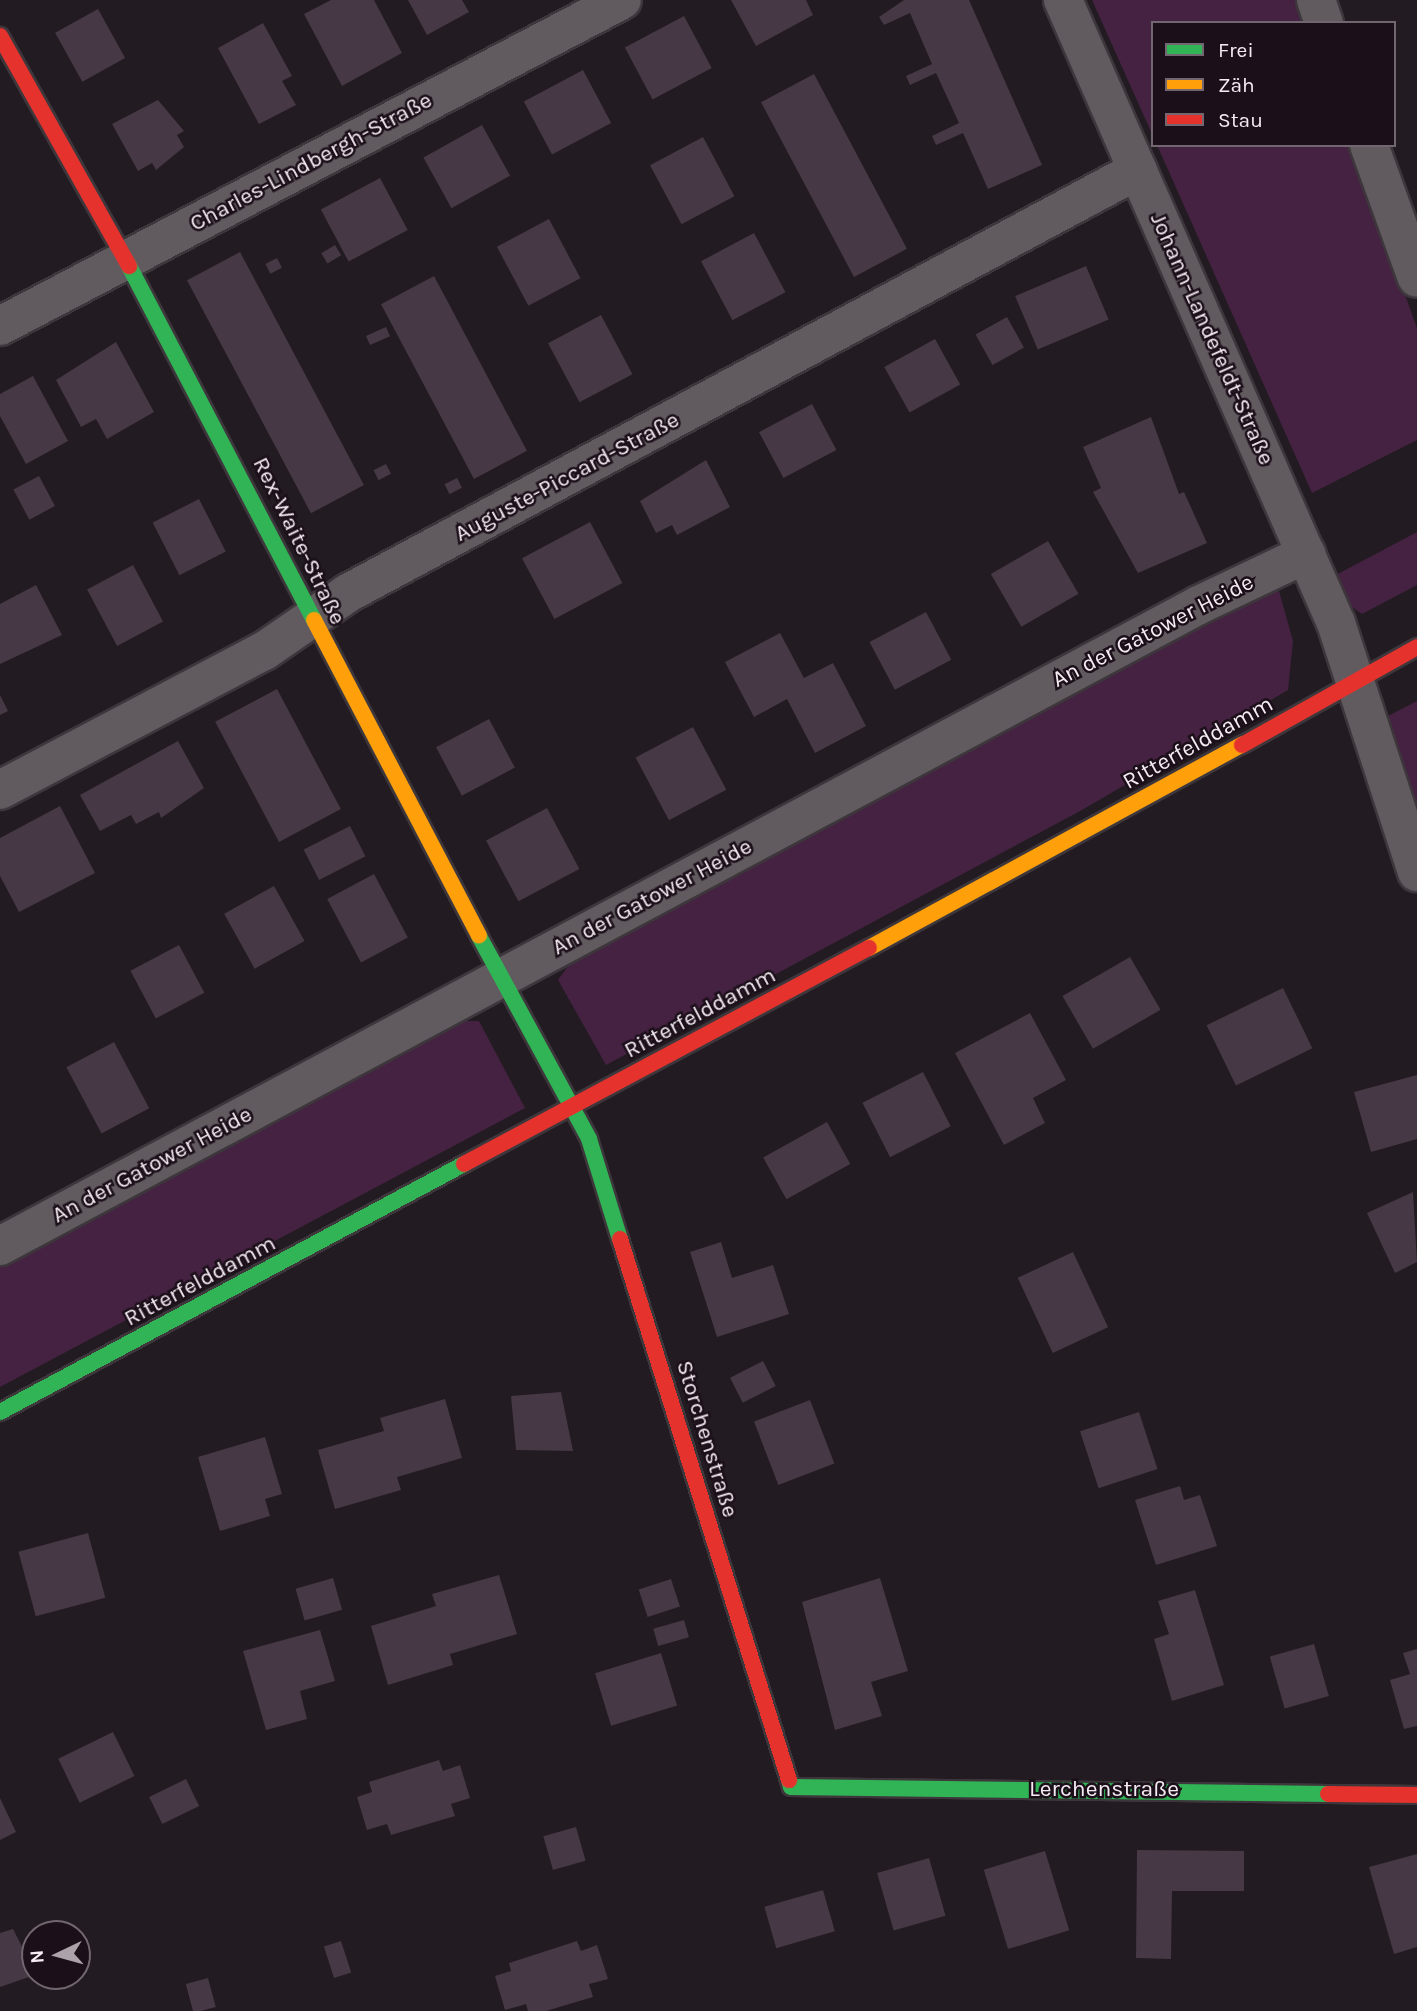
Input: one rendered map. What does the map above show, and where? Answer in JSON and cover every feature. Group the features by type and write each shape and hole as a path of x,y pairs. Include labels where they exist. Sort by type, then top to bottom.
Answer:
{"street":[{"name":"Charles-Lindbergh-Straße","path":"0,326 622,0"},
{"name":"Johann-Landefeldt-Straße","path":"1063,0 1306,554 1353,681"},
{"path":"1316,0 1323,21"},
{"name":"Rex-Waite-Straße","path":"0,36 122,261 148,299 313,616 331,661 572,1107"},
{"path":"1370,147 1417,278"},
{"name":"Auguste-Piccard-Straße","path":"0,790 264,651 313,616 1138,170"},
{"name":"An der Gatower Heide","path":"0,1246 1306,554"},
{"name":"Ritterfelddamm","path":"0,1412 572,1107 1417,647"},
{"path":"1353,681 1417,872"},
{"name":"Storchenstraße","path":"572,1107 589,1139 792,1787"},
{"name":"Lerchenstraße","path":"792,1787 1417,1795"}],"shaded area":[{"path":"1092,0 1298,0 1305,21 1151,21 1151,132"},
{"path":"1158,147 1352,147 1417,328 1417,440 1312,493"},
{"path":"1417,532 1417,585 1362,614 1349,605 1334,576"},
{"path":"1279,591 1293,641 1288,690 1082,810 606,1065 558,980 573,959 1249,598"},
{"path":"1417,701 1417,822 1387,723 1388,716"},
{"path":"460,1021 479,1021 525,1108 0,1387 0,1264"}],"building":[{"path":"331,0 374,0 402,53 342,86 304,14"},
{"path":"408,0 462,0 469,12 427,35"},
{"path":"731,0 806,0 813,15 756,46"},
{"path":"904,0 969,0 1042,165 988,189 963,133 936,145 932,136 959,123 936,73 910,85 906,76 932,64 910,13 884,25 879,17"},
{"path":"98,9 125,58 82,82 55,33"},
{"path":"684,16 712,68 653,100 625,47"},
{"path":"263,23 292,76 282,81 296,105 259,124 218,48"},
{"path":"583,70 611,123 552,154 524,101"},
{"path":"814,74 907,249 854,277 761,102"},
{"path":"158,100 184,131 177,135 184,147 156,170 152,163 138,171 112,124"},
{"path":"482,125 510,176 452,208 423,157"},
{"path":"703,137 734,196 681,224 650,165"},
{"path":"380,178 408,230 349,262 321,209"},
{"path":"549,219 580,278 528,306 497,247"},
{"path":"754,233 785,292 732,320 701,261"},
{"path":"335,245 341,255 327,264 321,253"},
{"path":"240,252 364,485 311,513 187,280"},
{"path":"277,258 282,268 270,274 265,264"},
{"path":"1086,266 1109,319 1038,349 1015,296"},
{"path":"434,276 527,451 474,479 381,304"},
{"path":"601,315 632,374 579,402 548,343"},
{"path":"1007,317 1024,348 992,365 976,334"},
{"path":"386,327 390,336 370,345 366,336"},
{"path":"935,339 960,384 909,413 884,367"},
{"path":"116,342 154,412 107,439 96,419 81,427 56,380"},
{"path":"33,376 68,441 26,464 0,416 0,394"},
{"path":"812,404 836,450 783,478 759,432"},
{"path":"1151,417 1179,494 1184,492 1207,543 1138,573 1093,492 1101,488 1083,447"},
{"path":"706,460 730,507 677,535 672,525 656,533 640,501"},
{"path":"386,464 391,474 379,480 374,470"},
{"path":"39,476 55,506 29,520 13,490"},
{"path":"457,478 462,488 450,494 445,484"},
{"path":"199,499 226,552 179,575 153,523"},
{"path":"590,522 622,583 554,619 522,558"},
{"path":"1048,541 1078,594 1021,627 991,574"},
{"path":"133,565 163,622 117,646 87,589"},
{"path":"36,585 62,635 0,664 0,604"},
{"path":"926,612 951,660 895,690 869,642"},
{"path":"780,633 804,678 833,663 866,726 815,753 787,699 754,717 725,662"},
{"path":"277,689 341,809 279,842 215,722"},
{"path":"0,695 8,711 0,715"},
{"path":"489,719 515,768 462,796 436,747"},
{"path":"693,727 726,790 669,820 636,758"},
{"path":"178,741 204,788 161,818 159,812 136,824 131,815 100,831 80,795"},
{"path":"60,806 95,873 19,912 0,876 0,838"},
{"path":"547,808 579,869 518,901 486,840"},
{"path":"350,826 365,856 319,880 304,850"},
{"path":"374,874 408,938 361,962 327,899"},
{"path":"274,886 305,941 255,969 224,914"},
{"path":"179,945 204,993 156,1019 130,971"},
{"path":"1130,957 1160,1010 1093,1049 1062,996"},
{"path":"1283,988 1312,1048 1236,1085 1207,1025"},
{"path":"1030,1013 1066,1080 1033,1098 1045,1123 1004,1145 955,1053"},
{"path":"114,1042 149,1108 102,1134 66,1067"},
{"path":"923,1072 951,1126 890,1157 862,1103"},
{"path":"1417,1075 1417,1139 1371,1152 1354,1092"},
{"path":"827,1122 850,1164 786,1199 763,1157"},
{"path":"1413,1192 1417,1262 1395,1273 1367,1213"},
{"path":"721,1242 732,1278 773,1265 789,1314 717,1337 690,1252"},
{"path":"1073,1252 1108,1327 1053,1353 1018,1278"},
{"path":"763,1361 776,1386 743,1403 730,1378"},
{"path":"561,1392 573,1451 516,1450 511,1396"},
{"path":"445,1399 462,1458 397,1477 401,1490 335,1509 318,1450 384,1431 380,1418"},
{"path":"810,1400 834,1463 778,1485 754,1422"},
{"path":"1139,1412 1158,1469 1099,1488 1080,1431"},
{"path":"265,1437 282,1494 265,1499 270,1516 220,1531 198,1457"},
{"path":"1180,1486 1184,1500 1200,1495 1217,1546 1156,1565 1135,1500"},
{"path":"88,1533 105,1598 36,1616 18,1552"},
{"path":"499,1575 517,1634 450,1654 453,1665 388,1685 371,1626 436,1606 432,1594"},
{"path":"333,1578 342,1610 305,1620 296,1589"},
{"path":"880,1578 908,1671 871,1682 882,1716 835,1730 802,1602"},
{"path":"671,1579 680,1607 648,1617 639,1590"},
{"path":"1195,1590 1224,1685 1172,1701 1154,1639 1169,1634 1158,1601"},
{"path":"684,1620 689,1637 658,1646 653,1629"},
{"path":"320,1630 335,1681 300,1691 307,1719 266,1730 243,1651"},
{"path":"1314,1644 1329,1696 1285,1709 1270,1657"},
{"path":"1417,1649 1417,1726 1404,1729 1390,1680 1410,1674 1403,1653"},
{"path":"661,1653 677,1706 611,1726 595,1673"},
{"path":"113,1732 134,1776 80,1803 58,1759"},
{"path":"439,1760 443,1771 460,1765 470,1798 451,1804 455,1816 391,1835 387,1824 367,1830 357,1797 372,1792 369,1782"},
{"path":"186,1779 199,1806 162,1824 149,1797"},
{"path":"0,1798 16,1832 0,1840"},
{"path":"576,1827 586,1861 553,1870 543,1836"},
{"path":"1137,1850 1244,1851 1244,1891 1172,1891 1171,1959 1136,1958"},
{"path":"1045,1851 1069,1930 1008,1949 984,1870"},
{"path":"1417,1854 1417,1947 1394,1954 1369,1867"},
{"path":"929,1858 946,1916 894,1931 877,1873"},
{"path":"823,1890 835,1931 776,1948 764,1907"},
{"path":"13,1929 21,1945 21,1980 0,1987 0,1933"},
{"path":"341,1941 351,1972 334,1978 324,1947"},
{"path":"577,1941 581,1951 597,1945 608,1979 589,1984 593,1997 546,2011 528,2011 526,2004 505,2010 495,1976 511,1971 509,1963"},
{"path":"208,1978 216,2007 193,2011 186,1984"}],"traffic: fast":[{"path":"129,266 314,620"},
{"path":"479,936 589,1139 620,1239"},
{"path":"0,1412 464,1164"},
{"path":"789,1780 791,1787 1328,1794"}],"traffic: slow":[{"path":"314,620 479,936"},
{"path":"869,948 1242,745"}],"traffic: jam":[{"path":"0,36 129,266"},
{"path":"1242,745 1417,647"},
{"path":"464,1164 869,948"},
{"path":"620,1239 789,1780"},
{"path":"1328,1794 1417,1795"}]}
